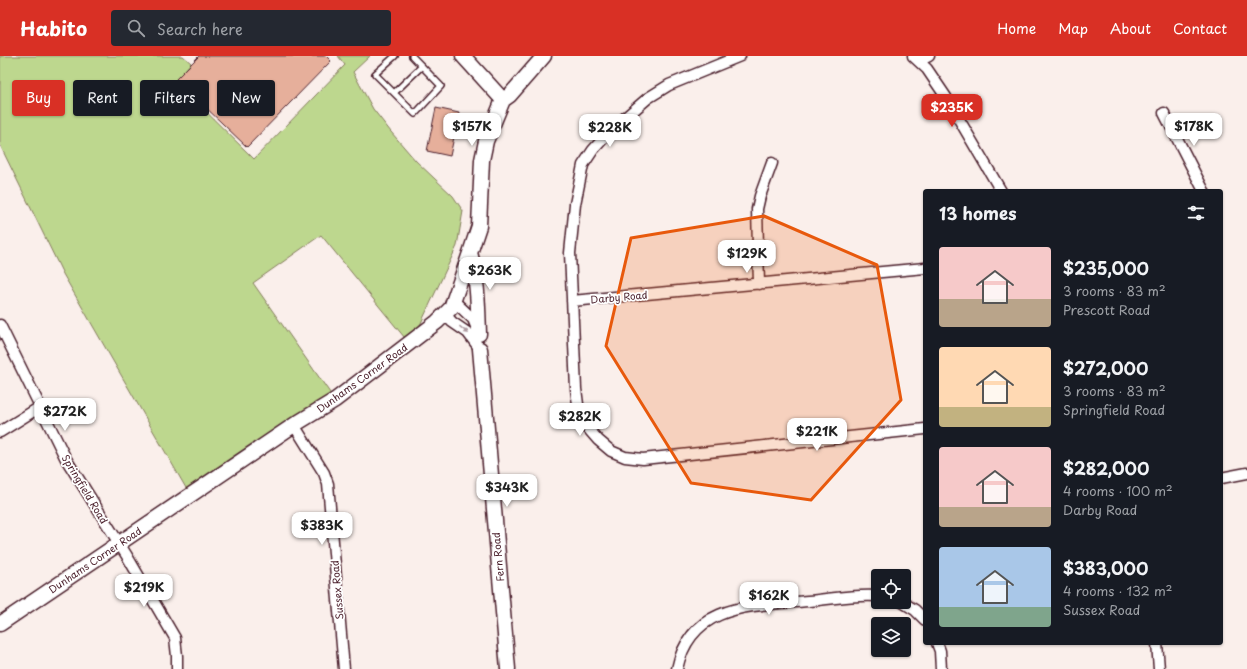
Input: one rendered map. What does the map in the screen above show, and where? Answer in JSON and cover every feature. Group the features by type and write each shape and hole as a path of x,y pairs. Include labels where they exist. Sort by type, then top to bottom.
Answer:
{"street":[{"path":"463,56 503,100"},
{"name":"Dunhams Corner Road","path":"0,624 294,425 335,400 437,322 451,308 479,226 479,204 483,153 486,141 503,100 510,95 544,56"},
{"path":"740,56 669,84 648,98 612,129 593,150 583,165 575,204 570,253 576,388 579,412 585,426 611,451 625,457 637,459 707,454 923,429"},
{"path":"916,59 929,56"},
{"path":"916,59 927,69 946,97 1000,189"},
{"path":"1164,113 1203,189"},
{"path":"760,284 757,209 772,163"},
{"path":"470,253 473,263 476,287 479,334"},
{"name":"Darby Road","path":"572,301 923,268"},
{"name":"Fern Road","path":"453,300 473,318 479,334 508,669"},
{"path":"445,314 452,322 468,333 480,349"},
{"name":"Springfield Road","path":"0,325 66,459 175,638 177,669"},
{"path":"0,432 40,407"},
{"name":"Sussex Road","path":"294,425 324,473 328,484 344,669"},
{"path":"1223,478 1247,473"},
{"path":"677,669 684,648 693,635 708,621 725,611 741,607 871,596"},
{"path":"911,608 923,618"},
{"path":"938,645 940,651 941,669"},
{"path":"1157,645 1159,669"}],"lane":[{"path":"395,56 374,74 415,114 441,86 412,56"},
{"path":"394,93 422,66"}],"highlighted area":[{"path":"764,216 877,265 901,400 811,500 691,483 606,346 631,238"}],"green space":[{"path":"0,56 183,56 191,63 176,80 140,80 140,116 209,116 209,115 254,159 345,65 338,56 370,56 353,72 373,109 391,132 416,161 453,196 463,211 457,246 421,323 409,343 321,235 253,283 335,400 190,495 63,274 0,145"}],"building":[{"path":"199,56 326,56 331,61 247,147 209,111 209,80 176,79"},
{"path":"436,108 459,113 450,156 427,151"}]}
